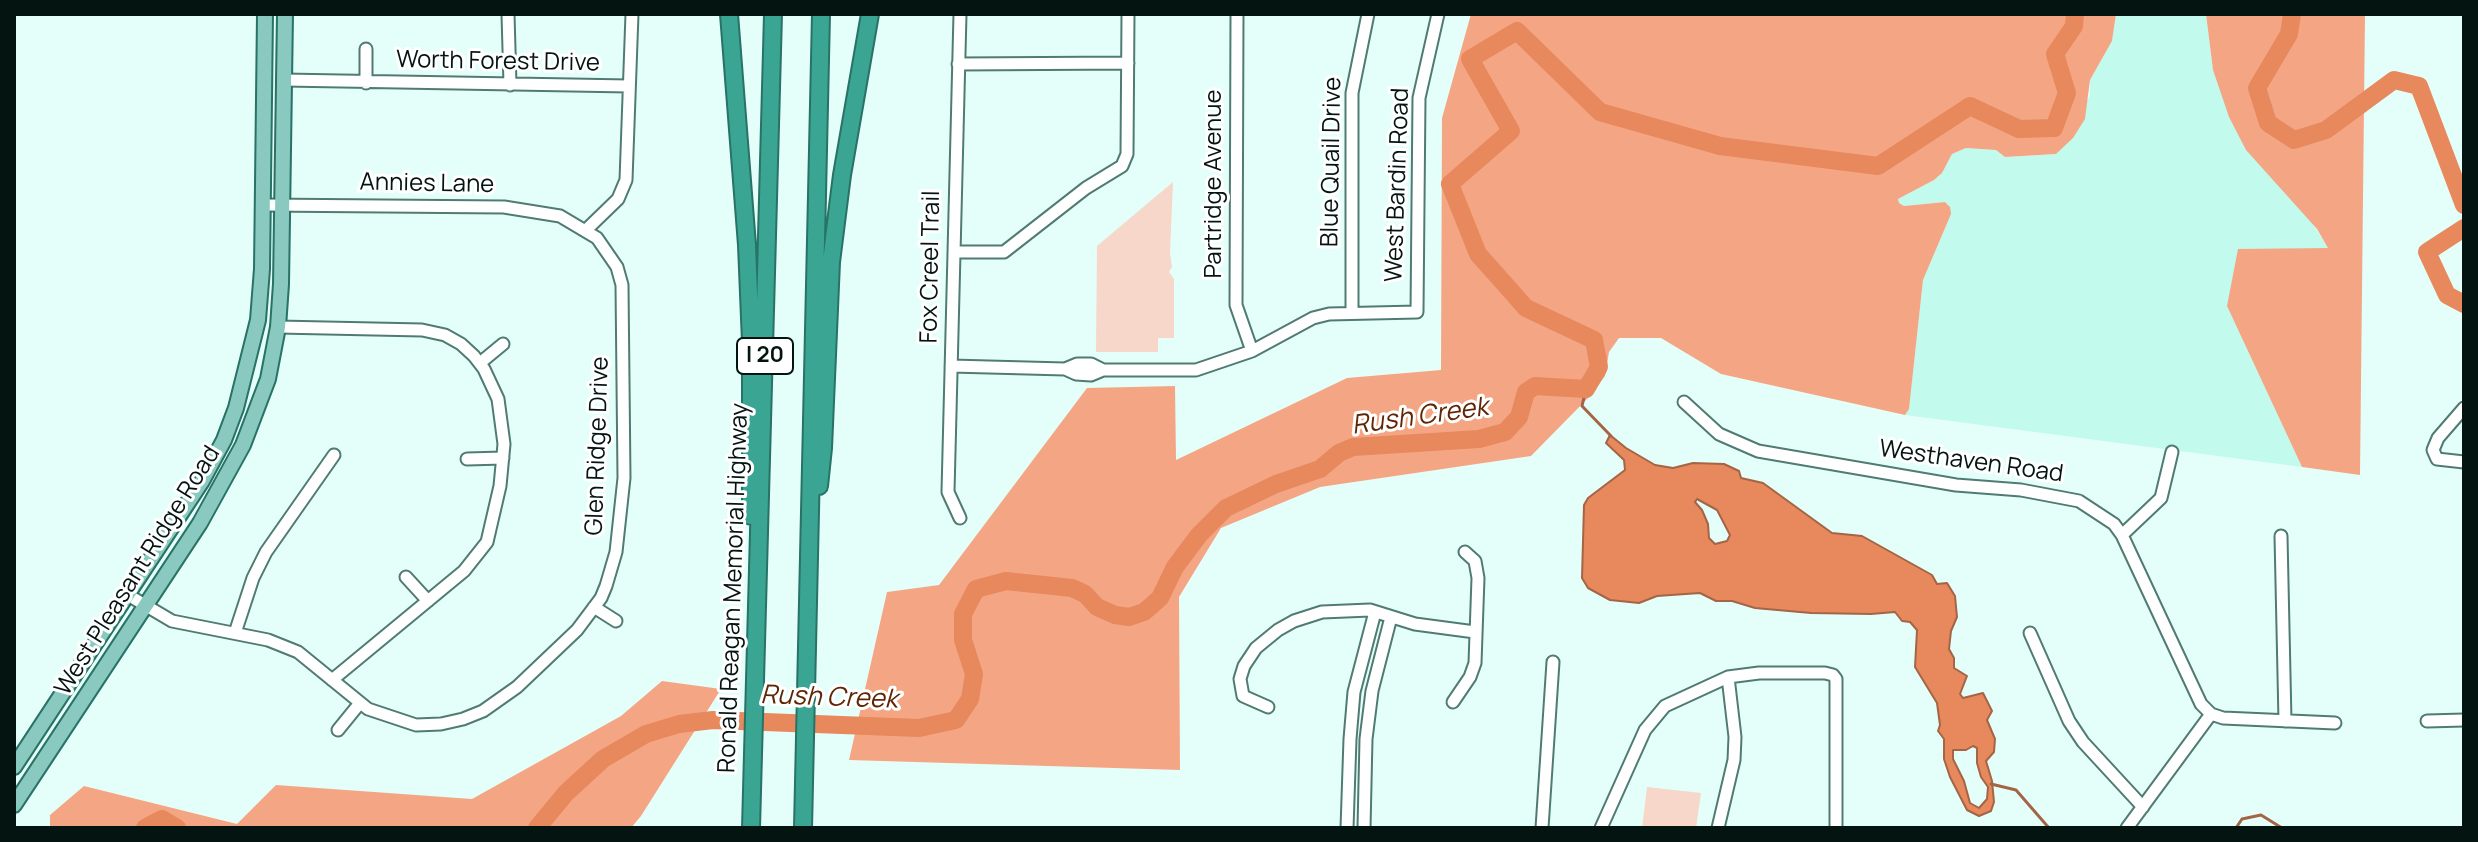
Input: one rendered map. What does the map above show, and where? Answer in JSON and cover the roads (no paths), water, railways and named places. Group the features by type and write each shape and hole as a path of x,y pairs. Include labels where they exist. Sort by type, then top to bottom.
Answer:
{"highway":[{"path":"729,14 747,245 751,342 749,477 757,629"},
{"name":"Ronald Reagan Memorial Highway","path":"751,828 773,14"},
{"name":"I 20","path":"803,828 821,14"},
{"path":"809,583 823,448 831,262 842,175 870,14"}],"main road":[{"name":"West Pleasant Ridge Road","path":"14,767 202,481 224,440 236,408 251,359 262,269 265,14"},
{"name":"West Pleasant Ridge Road","path":"14,805 200,523 243,445 268,379 278,327 285,14"}],"street":[{"path":"508,14 510,85"},
{"path":"586,230 618,199 626,180 632,14"},
{"name":"Fox Creel Trail","path":"960,14 948,492 960,518"},
{"path":"954,252 1004,252 1086,188 1122,166 1127,154 1128,14"},
{"name":"Partridge Avenue","path":"1237,14 1236,305 1252,351"},
{"name":"Blue Quail Drive","path":"1352,312 1352,93 1368,14"},
{"name":"West Bardin Road","path":"1352,312 1417,312 1419,98 1438,14"},
{"name":"Worth Forest Drive","path":"366,49 366,83"},
{"path":"958,64 1128,63"},
{"name":"Worth Forest Drive","path":"284,80 629,86"},
{"name":"Annies Lane","path":"263,205 504,207 560,216 586,230"},
{"name":"Glen Ridge Drive","path":"128,595 183,624 268,640 298,652 360,703 382,715 416,725 463,719 483,711 517,687 577,630 594,607 606,586 616,552 624,478 622,285 607,250 586,230"},
{"path":"951,366 1065,369 1077,364 1091,364 1103,370 1196,370 1252,351 1313,318 1352,312"},
{"path":"278,327 422,330 445,335 461,344 480,363 498,399 503,458 487,542 464,571 332,680"},
{"path":"480,363 503,344"},
{"name":"Westhaven Road","path":"1684,402 1719,434 1758,451 1956,485 2063,496 2093,508 2114,524 2122,535 2201,704 2211,714"},
{"path":"2464,408 2438,438 2433,450 2437,459 2464,462"},
{"path":"2122,535 2161,498 2172,452"},
{"path":"235,633 253,578 266,552 334,455"},
{"path":"467,459 503,458"},
{"path":"2281,536 2285,721"},
{"path":"1453,702 1470,677 1475,663 1478,578 1475,561 1465,552"},
{"path":"406,577 428,601"},
{"path":"594,607 616,621"},
{"path":"1268,707 1249,700 1240,689 1244,666 1256,648 1294,621 1345,609 1375,612 1415,624 1475,632"},
{"path":"1347,828 1354,692 1375,612"},
{"path":"1364,828 1366,739 1372,691 1391,617"},
{"path":"2030,633 2069,721 2083,742 2143,807"},
{"path":"1542,828 1553,662"},
{"path":"1601,828 1645,730 1665,706 1728,677 1759,673 1811,673 1833,675 1836,679 1836,828"},
{"path":"1718,828 1734,760 1735,737 1728,677"},
{"path":"338,730 360,703"},
{"path":"2127,828 2211,714 2223,718 2335,723"},
{"path":"2427,721 2464,720"}],"waterway":[{"name":"Rush Creek","path":"537,828 566,793 603,759 646,734 679,724 713,720 919,728 956,720 970,699 974,674 963,640 963,614 976,589 1006,581 1072,588 1085,594 1097,607 1129,617 1144,612 1160,598 1175,567 1199,535 1226,508 1276,484 1320,469 1339,453 1353,447 1479,439 1505,432 1519,417 1526,392 1535,386 1586,389 1599,367 1594,340 1526,308 1478,254 1450,184 1511,131 1470,59 1517,31 1600,112 1720,146 1878,166 1970,106 2019,129 2054,128 2067,93 2055,54 2074,26 2075,14"},
{"name":"Rush Creek","path":"2292,14 2289,34 2257,88 2268,123 2294,140 2326,130 2394,80 2419,86 2464,205"},
{"name":"Rush Creek","path":"2464,228 2427,252 2447,295 2464,304"},
{"path":"1586,389 1582,406 1611,436"},
{"path":"1991,784 2016,790 2049,828"},
{"path":"2236,828 2242,819 2261,815 2282,828"},
{"name":"Rush Creek","path":"145,828 162,819 177,828"}]}
